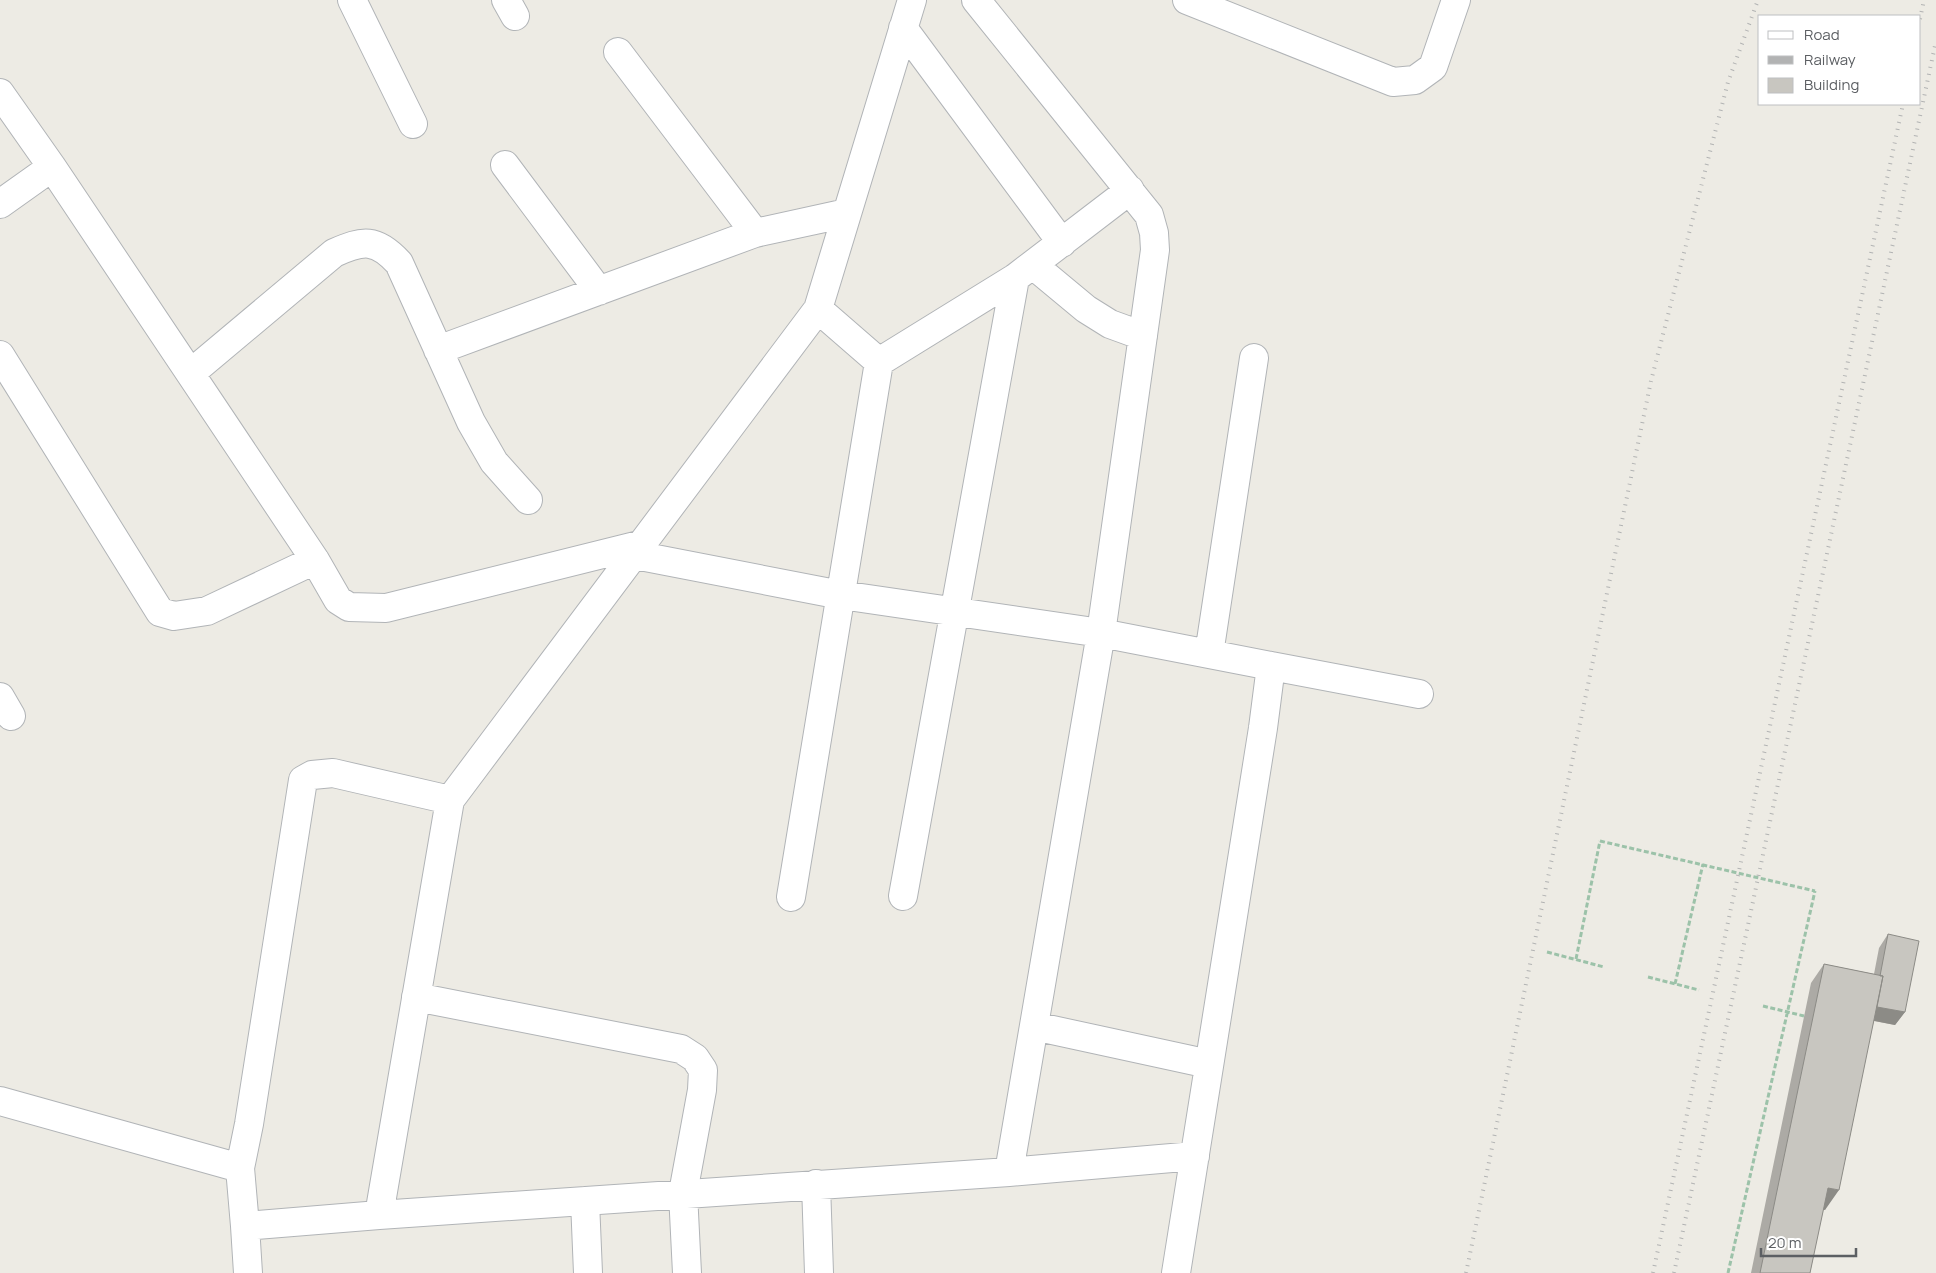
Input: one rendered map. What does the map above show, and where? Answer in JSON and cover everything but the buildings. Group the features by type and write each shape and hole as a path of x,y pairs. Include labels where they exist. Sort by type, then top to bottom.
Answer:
{"street":[{"path":"352,0 414,124"},
{"path":"379,1215 450,800 818,309 912,0"},
{"path":"976,0 1149,214 1154,233 1155,250 1101,633 1009,1172"},
{"path":"1187,0 1393,82 1415,80 1433,67 1456,0"},
{"path":"903,28 1062,243"},
{"path":"618,52 755,233"},
{"path":"0,93 52,167 315,560 338,600 349,607 386,608 639,550 841,596 1101,633 1419,694"},
{"path":"504,165 599,291"},
{"path":"0,204 52,167"},
{"path":"791,897 880,362 1024,271 1130,190"},
{"path":"438,350 755,233 847,213"},
{"path":"190,373 334,253 355,244 374,244 387,250 399,263 471,422 494,462 528,500"},
{"path":"1024,271 1110,324 1143,336"},
{"path":"903,896 955,612 1024,271"},
{"path":"818,309 880,362"},
{"path":"0,355 160,612 174,616 207,611 315,560"},
{"path":"1209,654 1254,358"},
{"path":"1176,1273 1263,728 1271,666"},
{"path":"248,1273 240,1168 303,780 312,776 333,772 450,800"},
{"path":"416,997 682,1049 695,1058 703,1070 702,1090 684,1193 687,1273"},
{"path":"1034,1026 1209,1064"},
{"path":"0,1101 240,1168"},
{"path":"245,1226 684,1193 1009,1172 1195,1156"},
{"path":"816,1184 820,1273"},
{"path":"585,1201 588,1273"}],"path":[{"path":"1576,959 1600,840 1815,891 1728,1273"},
{"path":"1675,984 1703,864"},
{"path":"1547,952 1604,967"},
{"path":"1648,977 1699,990"},
{"path":"1763,1006 1804,1016"}],"railway":[{"path":"1466,1273 1651,381 1728,82 1758,0"},
{"path":"1921,15 1924,0"},
{"path":"1674,1273 1936,41"},
{"path":"1653,1273 1903,105"}]}
